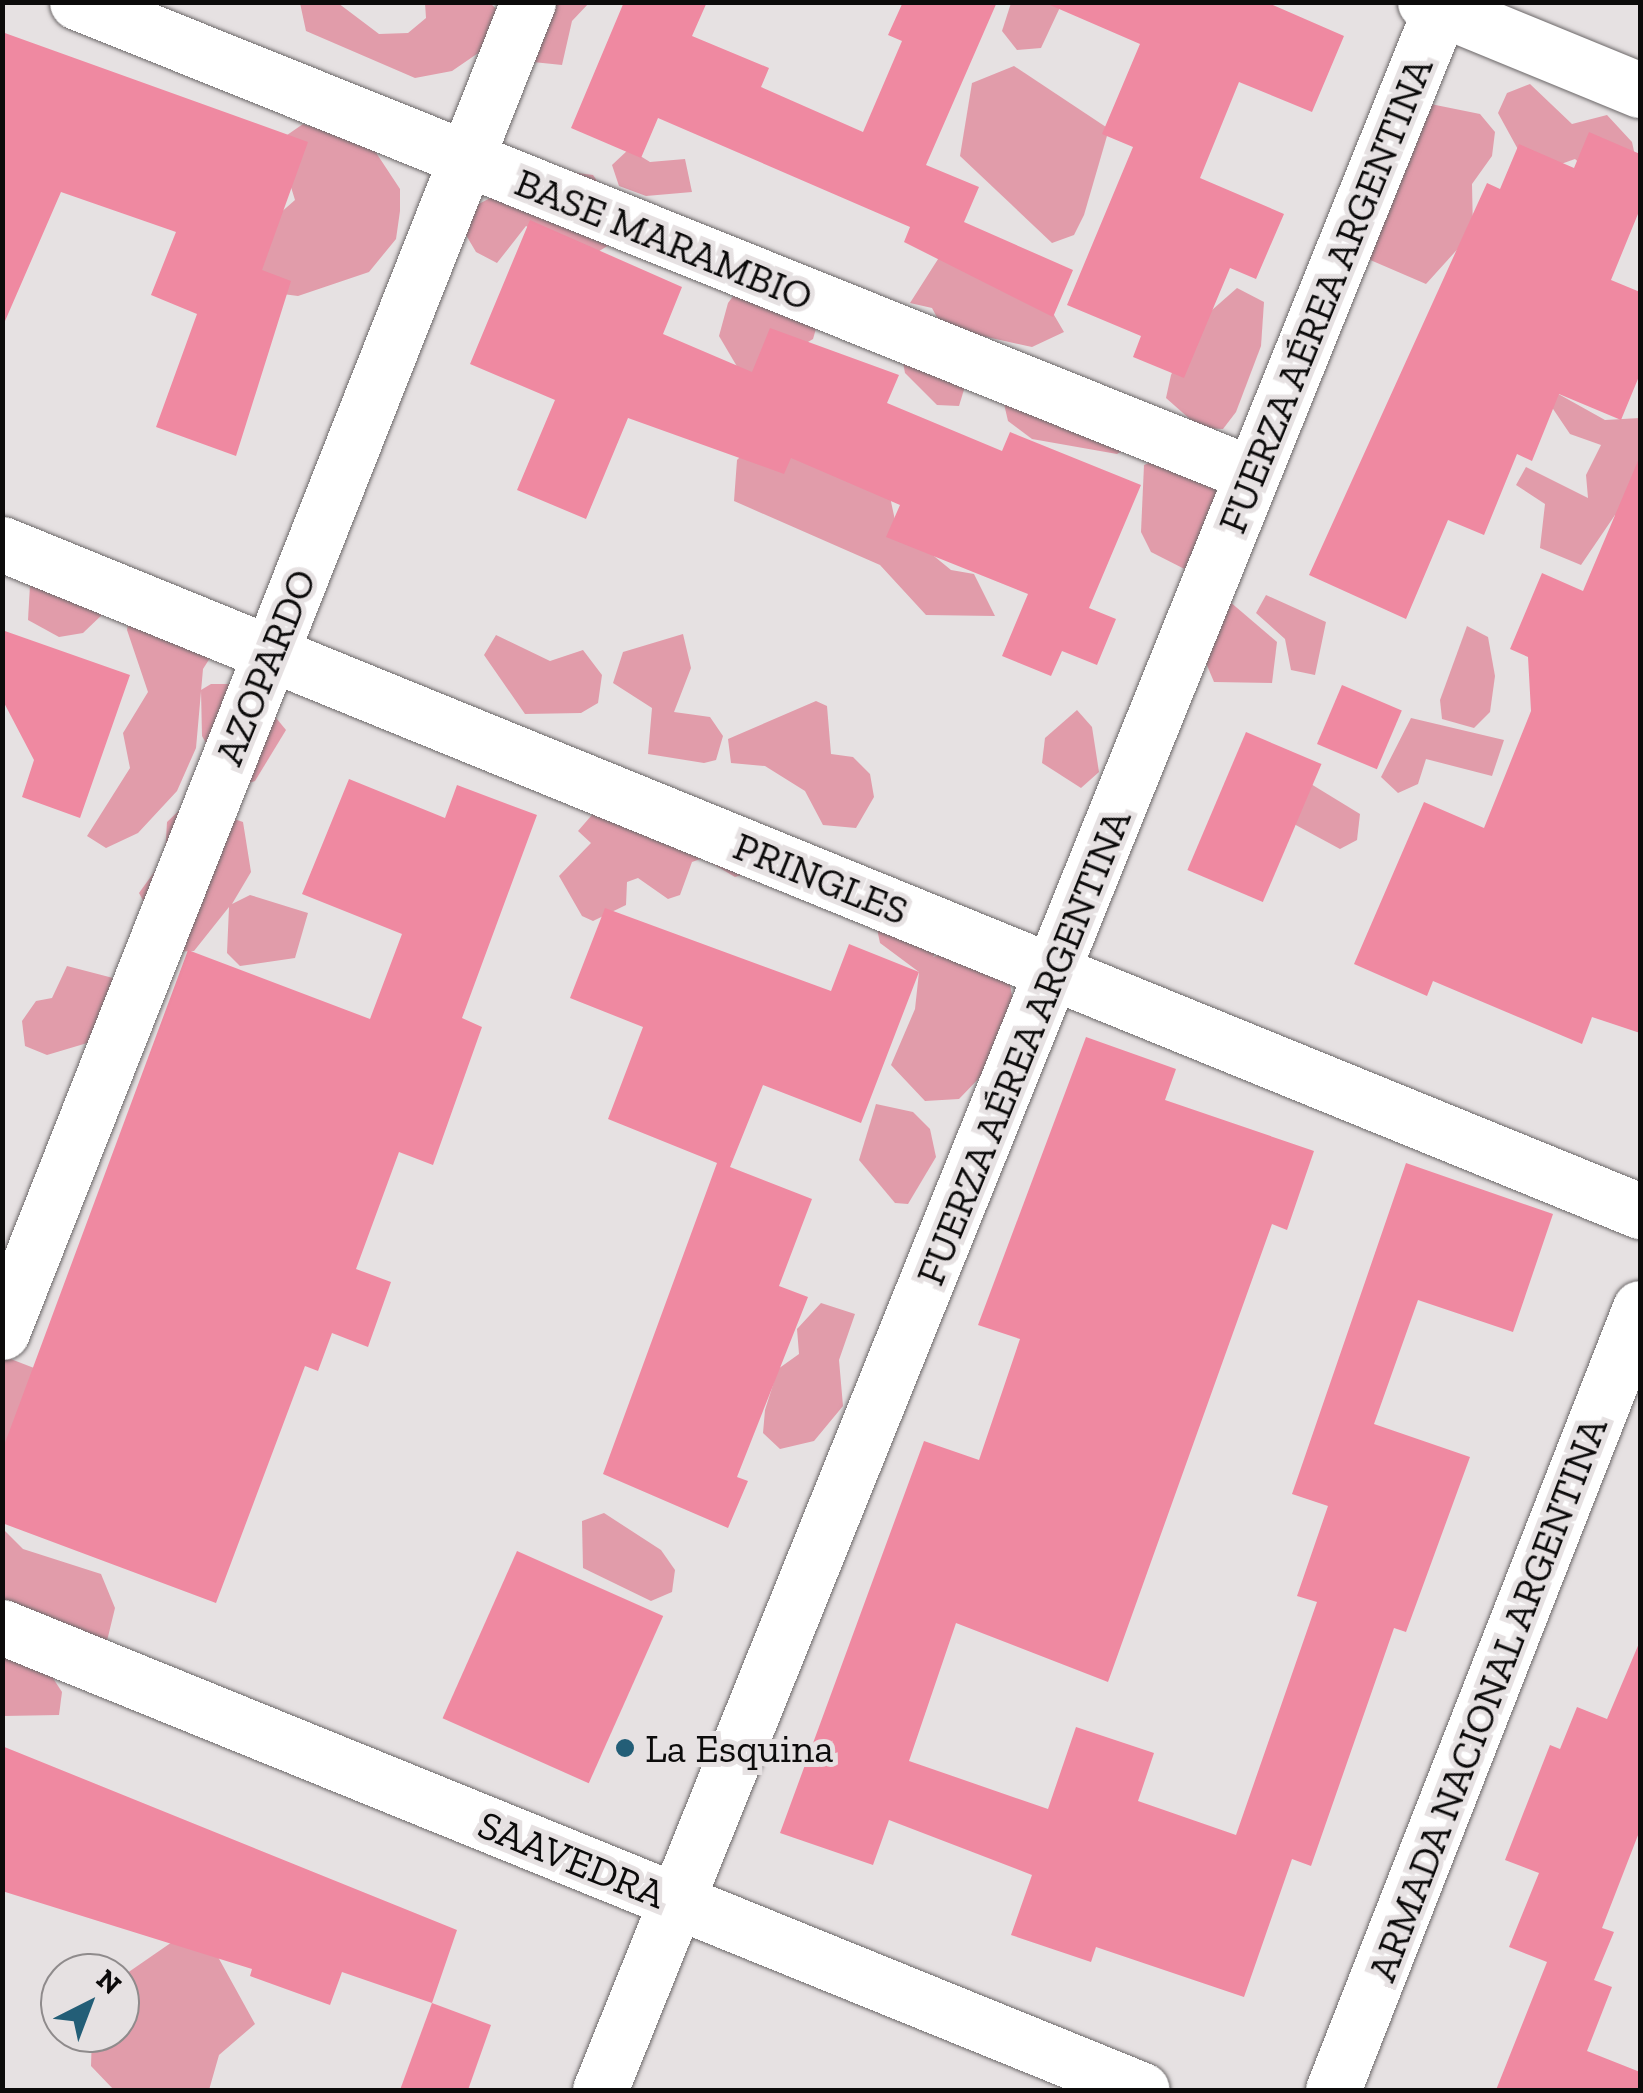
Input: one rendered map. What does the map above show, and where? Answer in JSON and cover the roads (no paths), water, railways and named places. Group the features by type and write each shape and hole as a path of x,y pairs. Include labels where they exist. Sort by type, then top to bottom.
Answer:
{"street":[{"name":"BASE MARAMBIO","path":"78,2 1252,474"},
{"name":"AZOPARDO","path":"2,1332 528,2"},
{"path":"1436,5 1640,90"},
{"name":"FUERZA AÉREA ARGENTINA","path":"600,2090 1054,973 1436,5"},
{"name":"PRINGLES","path":"2,544 1640,1212"},
{"name":"ARMADA NACIONAL ARGENTINA","path":"1333,2090 1640,1308"},
{"name":"SAAVEDRA","path":"2,1627 1142,2090"}],"place":[{"name":"La Esquina","path":"625,1748"}]}
